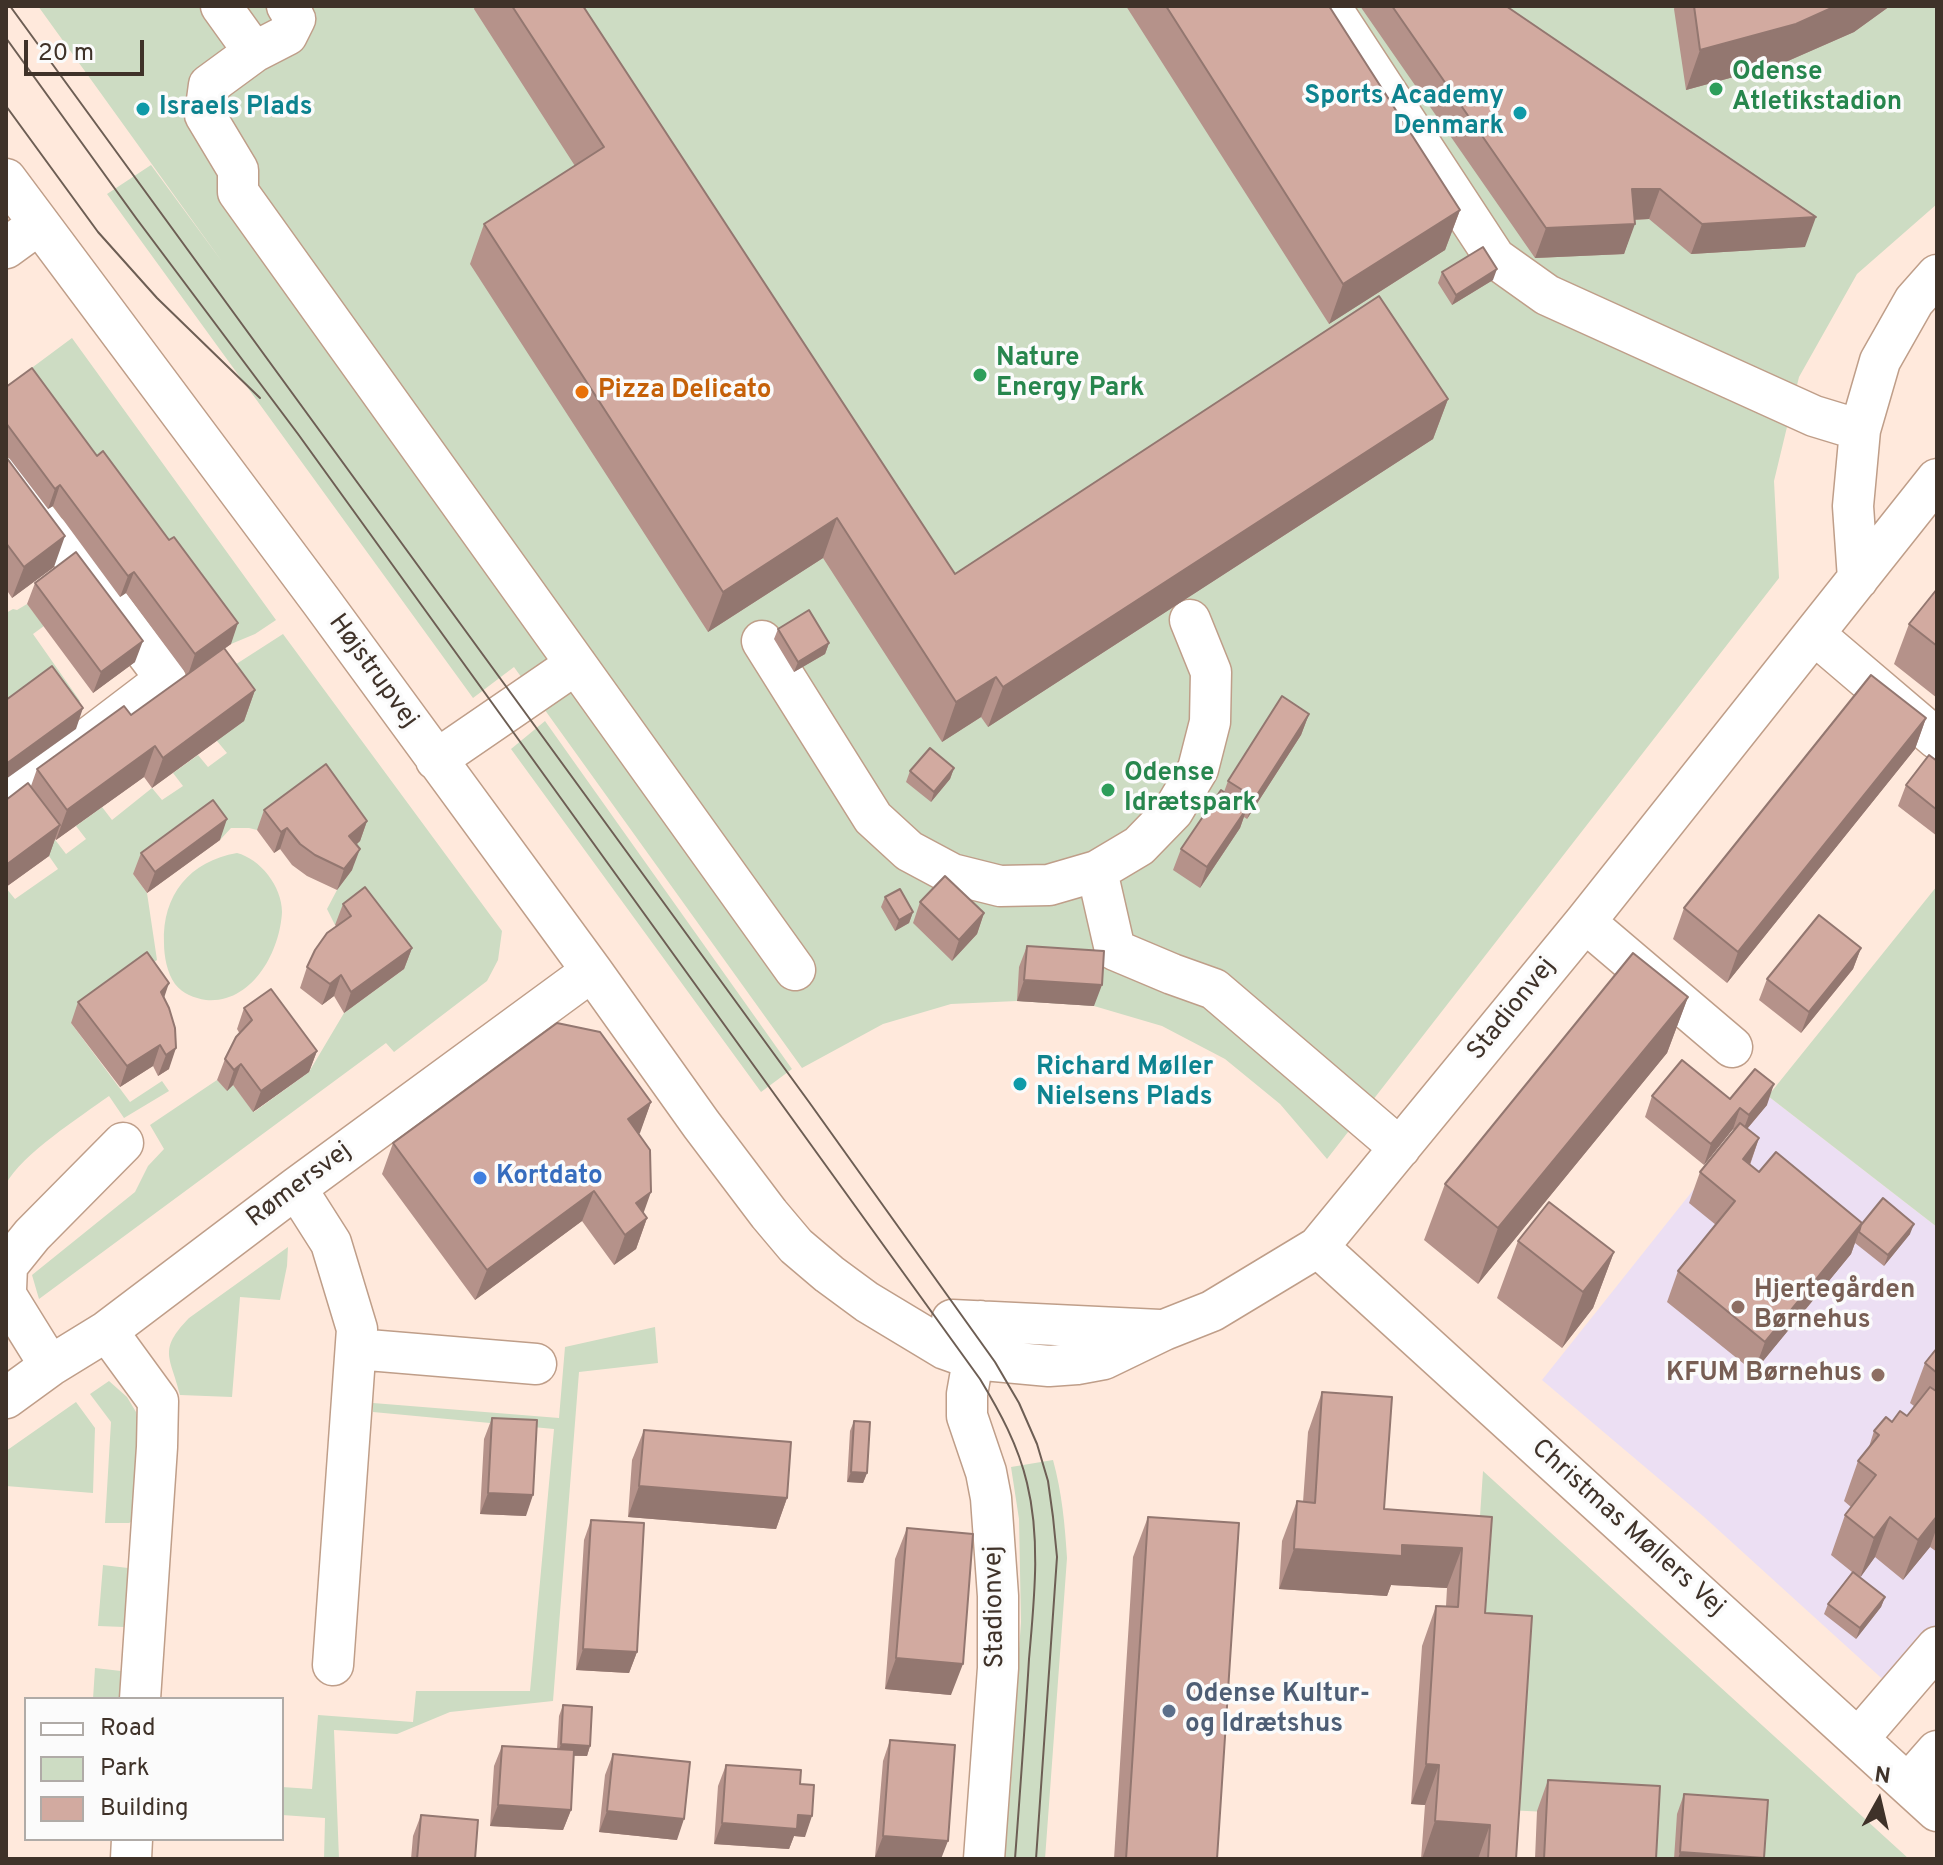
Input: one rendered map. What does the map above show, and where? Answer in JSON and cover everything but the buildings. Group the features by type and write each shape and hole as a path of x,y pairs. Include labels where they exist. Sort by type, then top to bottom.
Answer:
{"street":[{"path":"221,6 254,52"},
{"path":"287,6 295,19 287,35 254,52 209,85 205,115 238,170 238,192 795,970"},
{"path":"1330,6 1495,258 1547,295 1814,416 1860,430"},
{"name":"Højstrupvej","path":"6,179 735,1167"},
{"path":"6,248 39,224"},
{"path":"1858,579 1853,506 1860,430 1880,361 1914,301 1937,275"},
{"path":"6,478 47,532 74,557 166,679 6,803"},
{"name":"Stadionvej","path":"735,1167 796,1246 867,1302 945,1349 976,1340 1049,1366 1077,1364 1104,1359 1212,1311 1318,1247 1585,922 1937,479"},
{"path":"762,641 873,818 909,851 952,874 1000,886 1049,885 1097,871 1139,846 1173,811 1198,769 1210,722 1211,672 1190,620"},
{"path":"1815,635 1937,739"},
{"path":"436,760 576,664"},
{"path":"1097,871 1115,950 1214,989 1400,1148"},
{"path":"1585,922 1732,1047"},
{"name":"Rømersvej","path":"6,1398 107,1331 592,971"},
{"path":"50,1366 6,1292 7,1266 32,1235 123,1143"},
{"path":"296,1188 331,1243 357,1329 333,1665"},
{"name":"Christmas Møllers Vej","path":"1318,1247 1937,1811"},
{"path":"107,1331 158,1401 140,1697"},
{"name":"Stadionvej","path":"976,1340 967,1394 967,1416 986,1472 991,1498 998,1596 998,1668 984,1859"},
{"path":"356,1349 536,1364"},
{"path":"1858,1739 1937,1647"},
{"path":"1908,1784 1937,1751"}],"shaded area":[{"path":"1768,1096 1937,1227 1937,1674 1911,1705 1703,1516 1542,1380"}],"green space":[{"name":"Odense Idrætspark","path":"38,6 1937,6 1937,204 1857,274 1799,377 1774,481 1779,578 1327,1159 1280,1104 1225,1059 1162,1026 1094,1006 1017,1001 951,1004 883,1024 802,1068 514,667 473,698 107,194 151,165 223,263"},
{"path":"72,338 276,620 255,634 231,644 6,402 6,387"},
{"path":"27,604 44,626 33,634 80,701 64,713 6,703 6,613"},
{"path":"283,634 502,931 498,960 487,981 394,1052 386,1043 39,1299 32,1275 135,1192 148,1166 164,1149 150,1125 217,1080 227,1090 233,1085 254,1112 309,1072 344,1013 404,969 357,908 335,925 327,909 337,890 318,785 257,830 231,828 220,840 205,822 133,874 147,893 157,960 71,1023 130,1102 162,1081 169,1091 124,1118 109,1096 38,1149 6,1184 6,888 15,899 58,869 42,846 53,837 66,854 86,839 76,826 102,807 112,820 152,788 162,800 183,786 173,773 198,755 208,767 227,753 217,741 213,679"},
{"path":"545,721 792,1069 761,1092 511,749"},
{"path":"237,853 254,861 274,883 282,912 276,943 260,972 237,994 222,999 197,998 178,987 168,970 164,943 168,910 182,883 193,872 220,857"},
{"path":"1937,886 1937,1227 1768,1096"},
{"path":"288,1247 280,1300 240,1297 232,1397 180,1395 169,1355 179,1329 189,1318"},
{"path":"655,1327 658,1363 579,1372 553,1701 450,1712 397,1734 334,1730 339,1859 324,1859 325,1818 284,1815 284,1787 312,1789 318,1715 413,1722 416,1691 530,1691 554,1429 373,1412 373,1403 559,1418 565,1347"},
{"path":"109,1381 127,1397 136,1412 139,1428 135,1520 129,1523 105,1523 111,1422 90,1394"},
{"path":"76,1402 95,1428 93,1493 6,1486 6,1451"},
{"path":"1053,1460 1063,1509 1067,1558 1045,1859 1004,1859 1021,1622 1019,1519 1011,1467"},
{"path":"1483,1471 1909,1859 1647,1859 1648,1817 1507,1810 1471,1653"},
{"path":"103,1565 128,1568 133,1574 128,1623 124,1627 98,1626"},
{"path":"95,1668 121,1671 125,1676 124,1697 93,1697"}],"tram line":[{"path":"10,6 809,1102 995,1362 1019,1403 1037,1444 1048,1481 1057,1557 1036,1859"},
{"path":"6,38 298,434 980,1379 995,1404 1023,1469 1031,1505 1035,1548 1015,1859"},
{"path":"6,106 98,232 157,298 260,398"}],"place":[{"name":"Odense Atletikstadion","path":"1716,89"},
{"name":"Israels Plads","path":"143,109"},
{"name":"Sports Academy Denmark","path":"1520,113"},
{"name":"Nature Energy Park","path":"980,375"},
{"name":"Pizza Delicato","path":"582,392"},
{"name":"Odense Idrætspark","path":"1108,790"},
{"name":"Richard Møller Nielsens Plads","path":"1020,1084"},
{"name":"Kortdato","path":"480,1178"},
{"name":"Hjertegården Børnehus","path":"1738,1307"},
{"name":"KFUM Børnehus","path":"1878,1375"},
{"name":"Odense Kultur- og Idrætshus","path":"1169,1711"}]}
